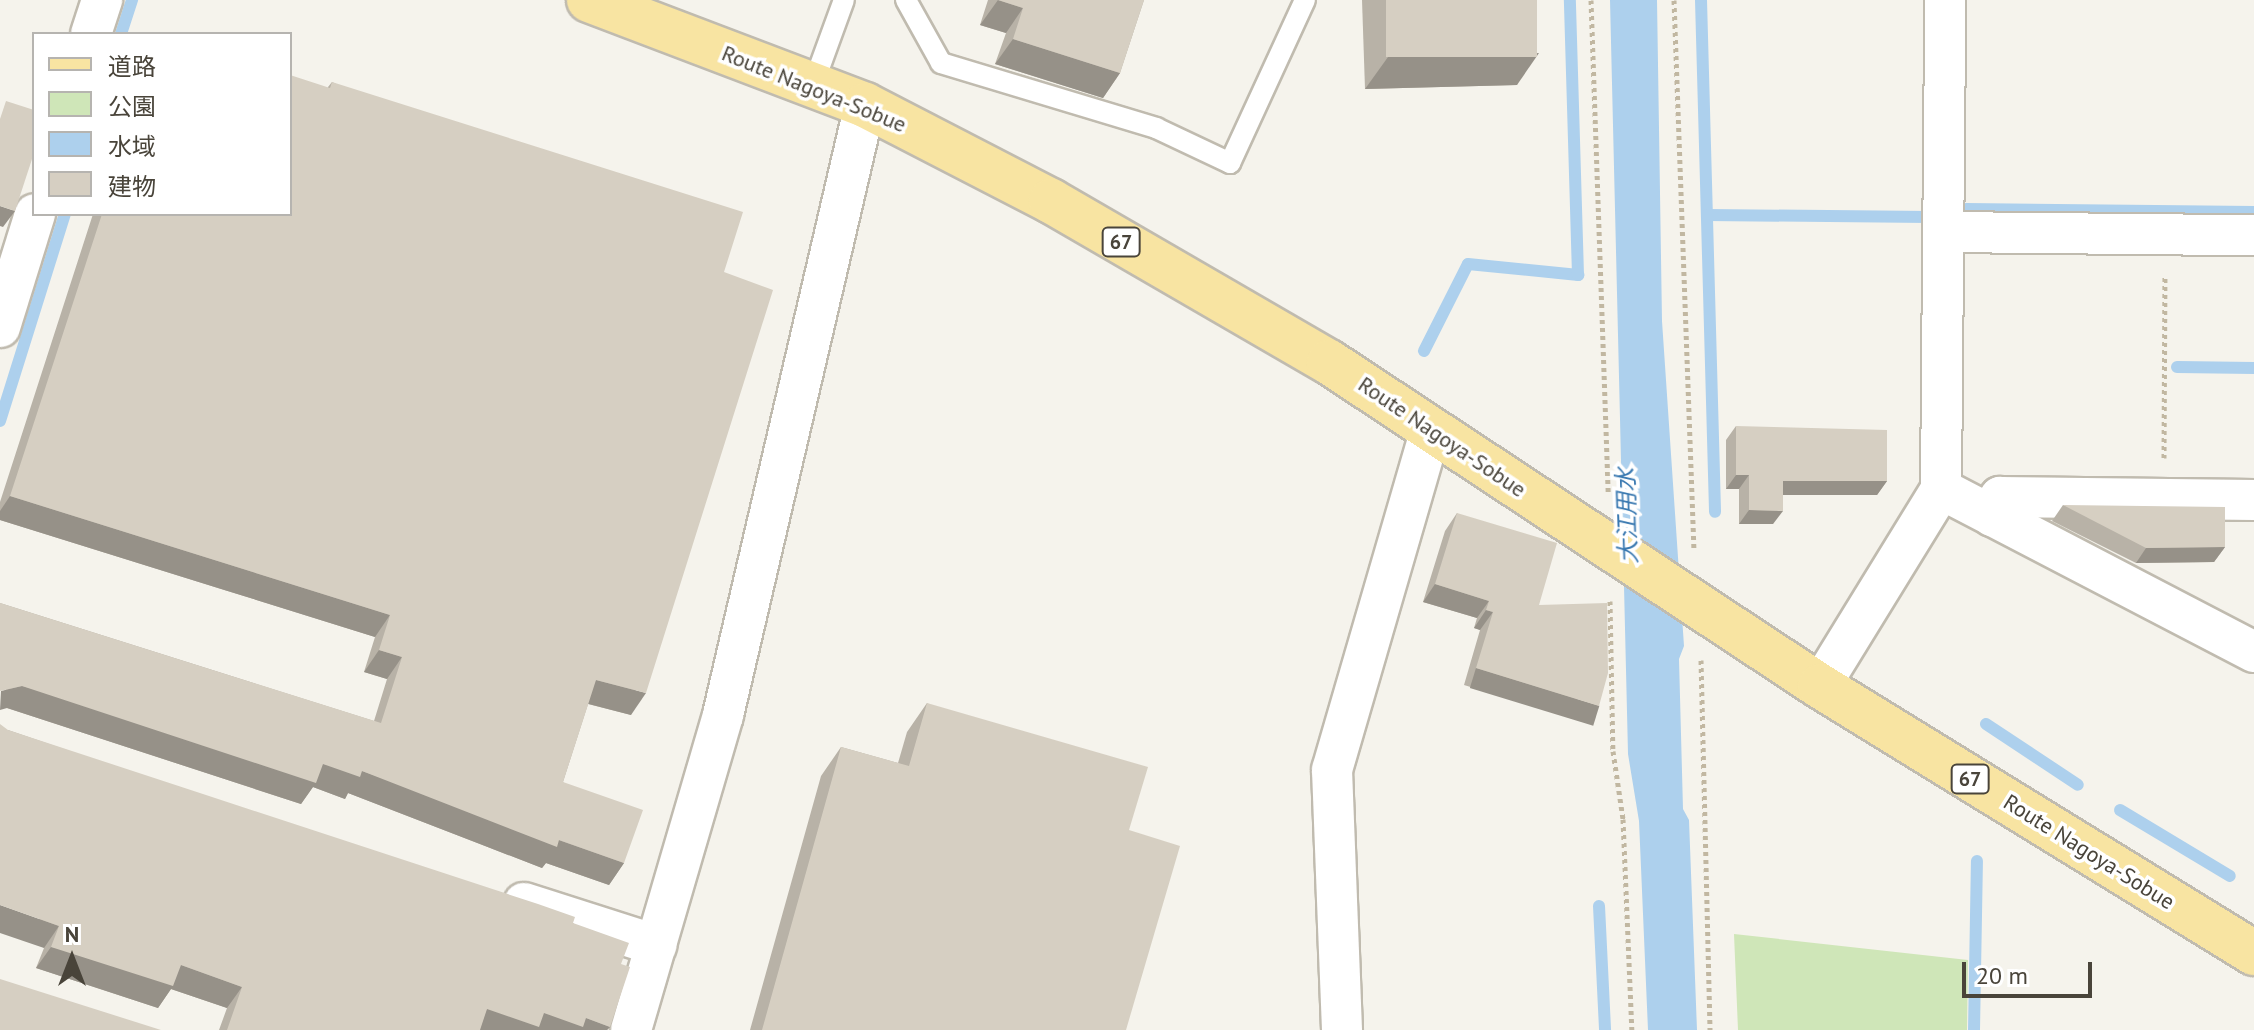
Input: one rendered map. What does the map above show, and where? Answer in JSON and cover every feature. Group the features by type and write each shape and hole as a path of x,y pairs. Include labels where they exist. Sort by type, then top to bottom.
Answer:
{"main road":[{"name":"Route Nagoya-Sobue","path":"589,0 865,105 1051,201 1329,362 1820,686 2254,953"}],"street":[{"path":"92,32 102,0"},
{"path":"1820,686 1941,489 1945,0"},
{"path":"631,1030 723,715 865,105"},
{"path":"0,327 34,216"},
{"path":"1944,232 2254,235"},
{"path":"1342,1030 1332,770 1431,430"},
{"path":"1941,489 2254,652"},
{"path":"1992,516 2000,497 2254,500"},
{"path":"490,891 656,945"}],"lane":[{"path":"813,85 844,0"},
{"path":"906,0 941,63 1156,128 1230,163 1305,0"}],"path":[{"path":"1674,0 1710,1030"},
{"path":"2164,499 2166,234"}],"green space":[{"path":"1734,934 1968,960 1967,1030 1738,1030"}],"water":[{"name":"大江用水","path":"1610,0 1657,0 1662,321 1684,646 1679,659 1683,809 1689,820 1697,1030 1648,1030 1639,821 1628,754"}],"building":[{"path":"998,0 1144,0 1120,73 1013,39 1023,8"},
{"path":"1386,0 1537,0 1537,57 1386,57"},
{"path":"292,76 330,88 332,82 743,212 724,272 773,290 646,693 596,680 563,782 643,810 624,863 559,840 557,847 362,771 360,777 323,764 316,783 22,686 0,691 0,603 381,723 402,657 379,650 390,615 10,496 101,216 292,216"},
{"path":"6,101 32,109 32,159 15,211 0,206 0,119"},
{"path":"1736,426 1887,430 1887,481 1783,481 1783,511 1749,510 1749,475 1736,475"},
{"path":"2063,505 2225,507 2225,547 2146,548"},
{"path":"1457,513 1557,543 1539,605 1607,603 1608,673 1599,706 1476,668 1493,612 1486,610 1489,601 1435,584"},
{"path":"927,703 1148,767 1129,830 1180,846 1126,1030 762,1030 841,747 909,766"},
{"path":"0,724 8,730 538,904 575,917 573,923 629,943 621,964 630,967 610,1027 586,1018 583,1027 544,1013 539,1027 487,1009 480,1030 227,1030 242,987 181,965 173,986 51,947 59,926 0,905"},
{"path":"0,979 161,1030 0,1030"}],"waterway":[{"path":"122,32 132,0"},
{"path":"1424,351 1468,264 1578,275 1570,0"},
{"path":"1701,0 1715,512"},
{"path":"1966,209 2254,212"},
{"path":"1707,215 1929,217"},
{"path":"0,421 64,216"},
{"path":"2177,367 2254,368"},
{"path":"1986,724 2078,785"},
{"path":"2120,810 2230,876"},
{"path":"1974,1030 1977,861"},
{"path":"1599,906 1605,1030"}]}
